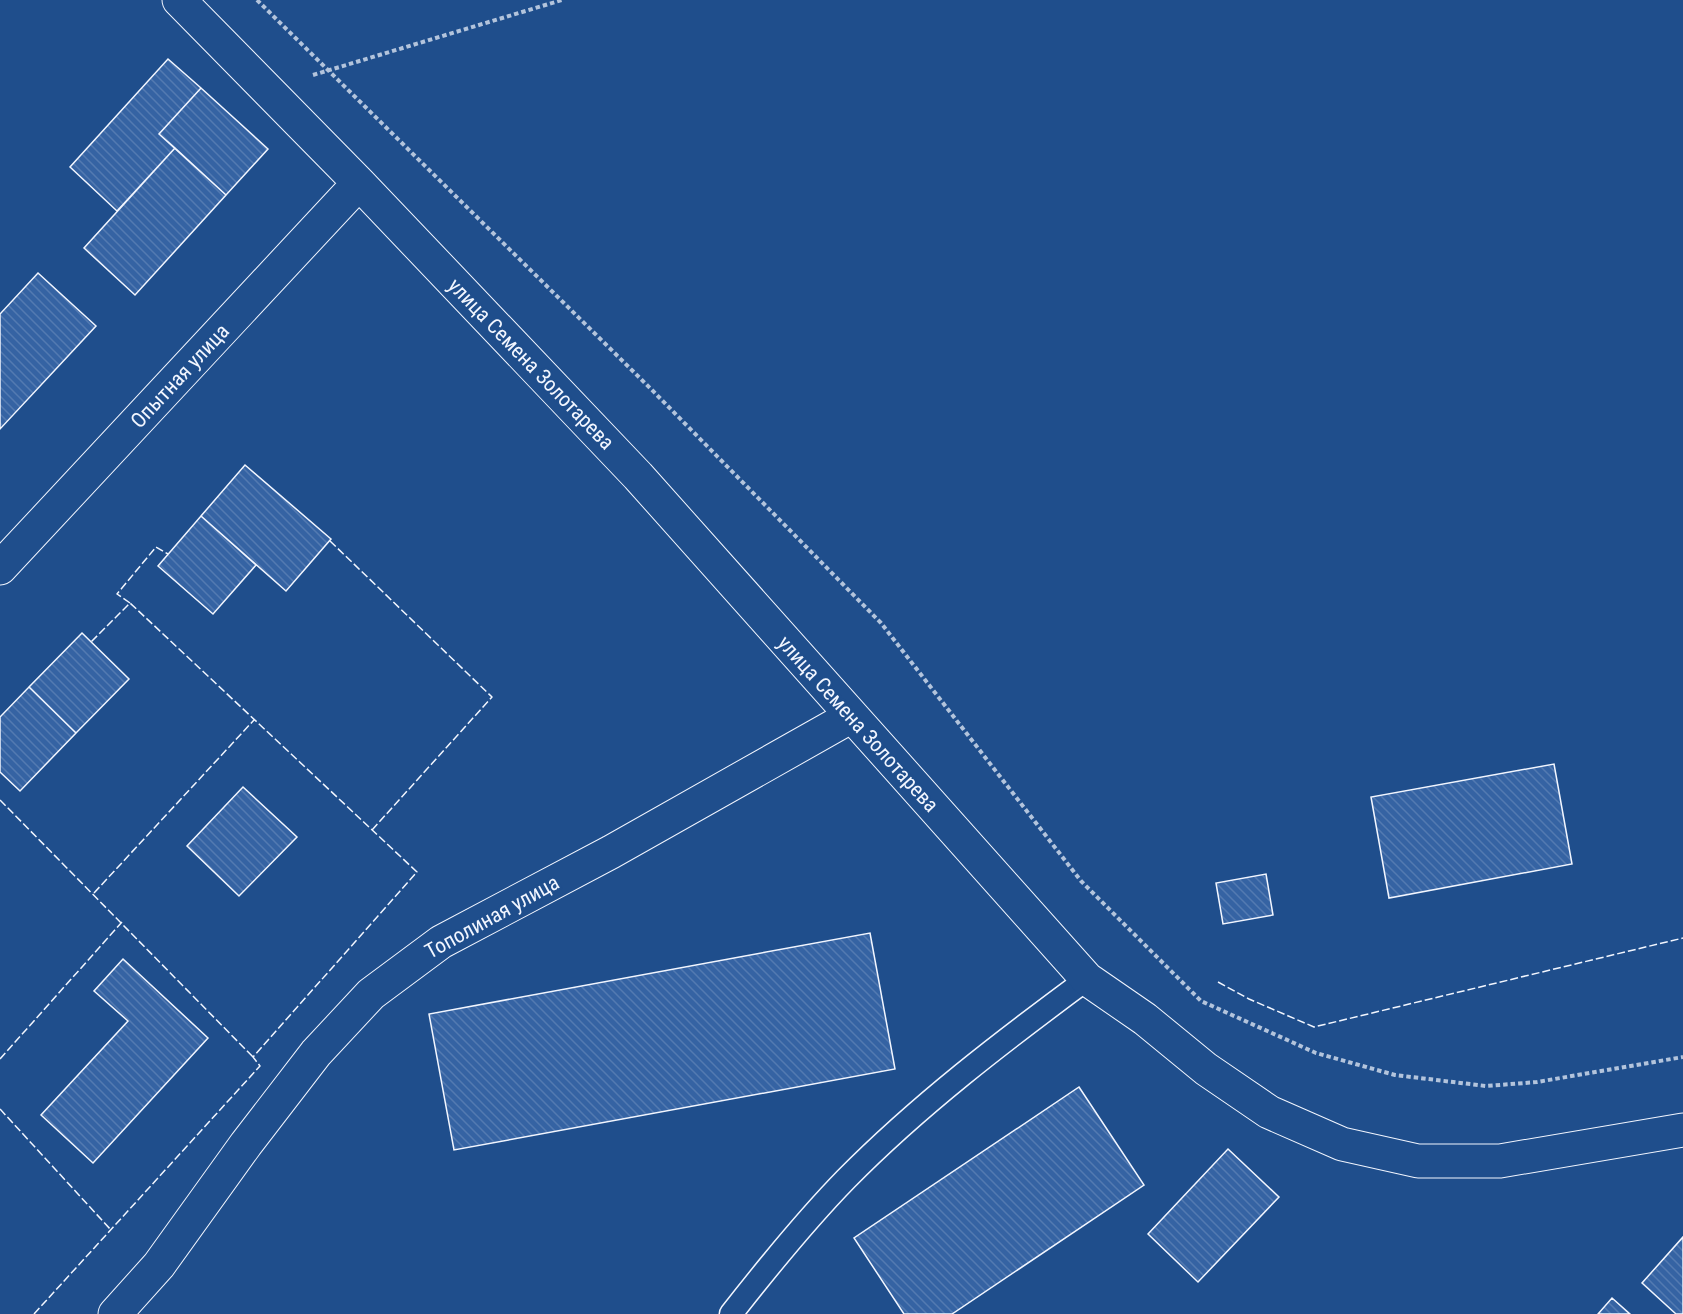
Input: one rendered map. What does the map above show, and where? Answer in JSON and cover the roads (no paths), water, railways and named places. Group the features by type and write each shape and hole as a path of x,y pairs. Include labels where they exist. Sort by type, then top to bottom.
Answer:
{"street":[{"name":"улица Семена Золотарева","path":"178,0 359,183 638,476 850,717 1087,979 1145,1019 1206,1069 1269,1112 1342,1144 1418,1161 1500,1161 1683,1130"},
{"name":"Опытная улица","path":"0,568 359,183"},
{"name":"Тополиная улица","path":"115,1314 159,1265 246,1144 316,1053 371,994 441,942 611,852 850,717"}],"lane":[{"path":"731,1314 788,1243 846,1180 887,1140 997,1046 1087,979"}]}
